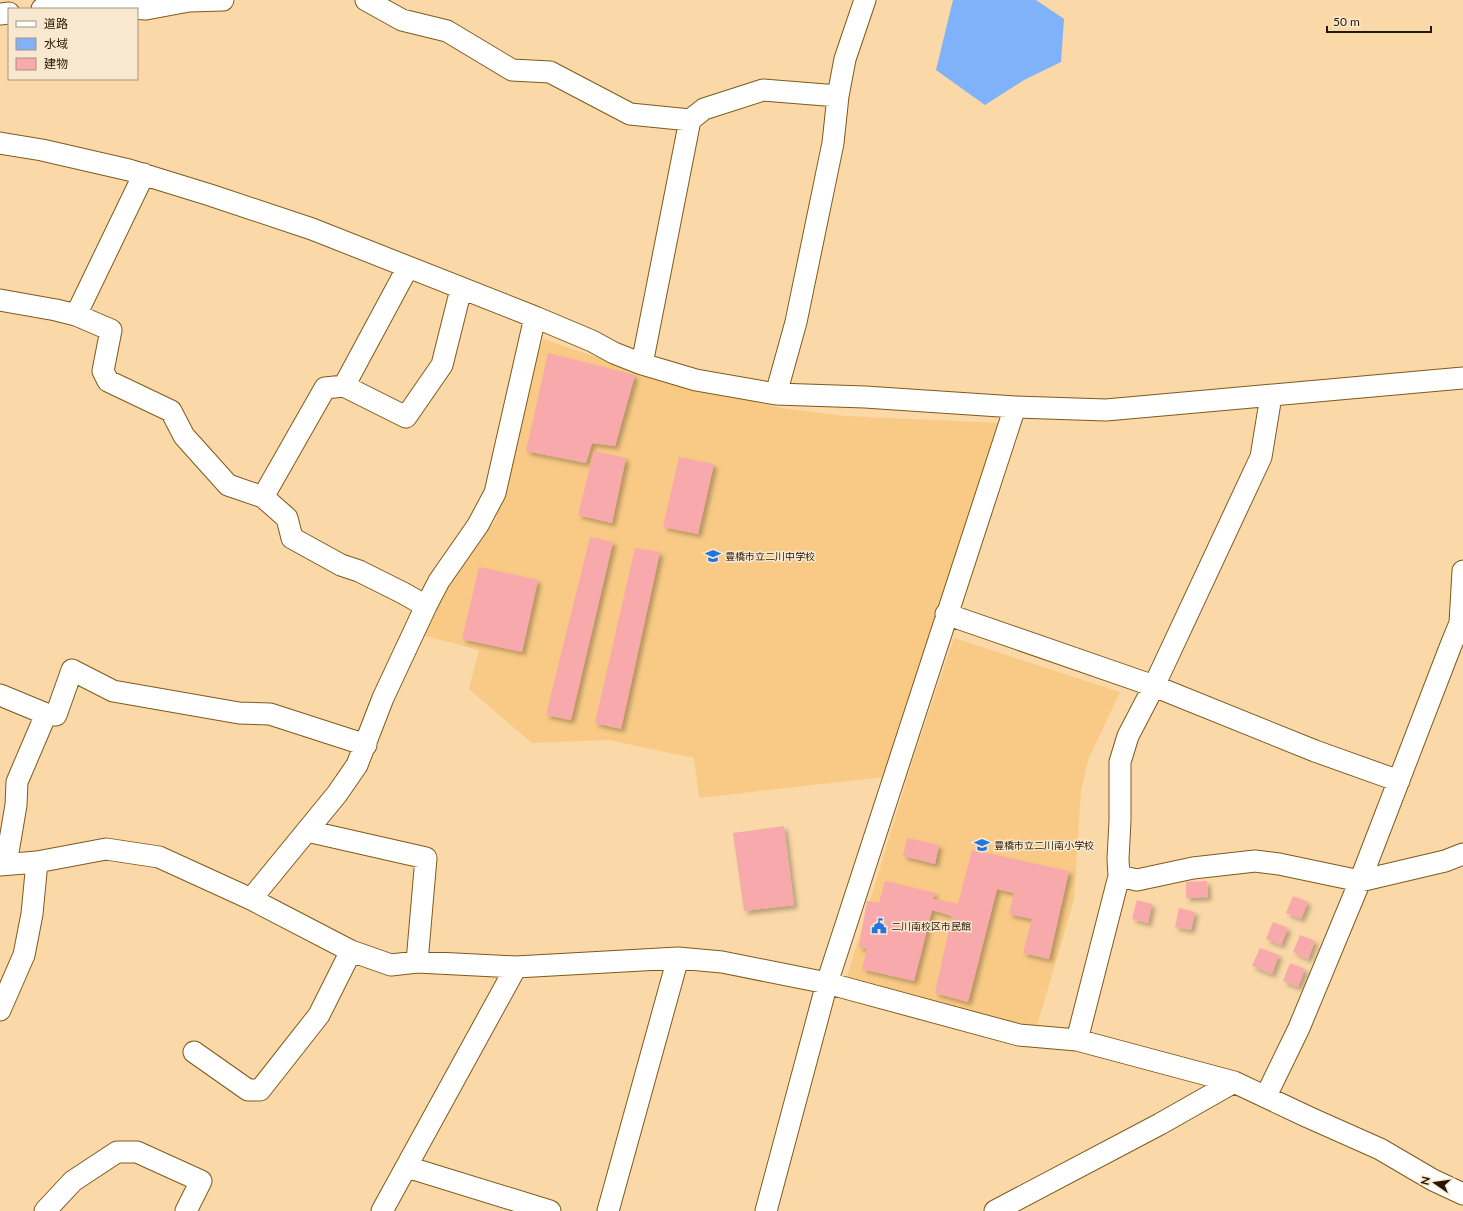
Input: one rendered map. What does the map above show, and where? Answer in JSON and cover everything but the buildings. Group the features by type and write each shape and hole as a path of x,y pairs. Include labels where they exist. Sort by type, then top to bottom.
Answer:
{"street":[{"path":"138,8 146,9 189,0 223,0"},
{"path":"366,0 402,20 447,31 512,70 550,72 630,114 690,120"},
{"path":"776,394 796,322 833,143 838,96 845,59 865,0"},
{"path":"61,8 98,6 130,8"},
{"path":"642,364 690,120 704,109 763,90 838,96"},
{"path":"0,143 42,150 144,174 312,229 535,317 642,364 696,380 776,394 865,397 1015,407 1106,410 1463,378"},
{"path":"76,316 144,174"},
{"path":"344,386 408,267"},
{"path":"263,498 325,388 344,386 406,417 442,365 461,289"},
{"path":"0,300 56,310 111,330 103,371 108,381 171,411 184,436 228,485 263,498 287,518 292,538 341,565 360,571 426,606"},
{"path":"252,899 337,794 357,765 383,698 439,580 478,525 495,493 535,317"},
{"path":"1077,1040 1119,876 1120,762 1128,736 1154,686 1262,457 1271,396"},
{"path":"766,1211 827,983 946,614 1015,407"},
{"path":"1266,1096 1299,1028 1360,881 1460,623 1463,571"},
{"path":"946,614 1154,686 1315,751 1399,781"},
{"path":"0,695 46,714 56,715 72,670 113,691 239,713 270,714 366,744"},
{"path":"46,714 17,782 16,804 3,865 37,862 106,849 159,857 252,899 351,951 391,964 417,962 516,967 678,958 722,962 827,983 1019,1034 1077,1040 1234,1082 1308,1117 1380,1148 1433,1180 1463,1194"},
{"path":"307,830 426,858 417,962"},
{"path":"1119,876 1138,880 1193,868 1255,861 1279,864 1360,881 1445,861 1463,854"},
{"path":"0,1010 24,955 32,914 37,862"},
{"path":"194,1052 248,1090 260,1090 318,1015 351,951"},
{"path":"608,1211 678,958"},
{"path":"382,1211 516,967"},
{"path":"995,1211 1160,1124 1234,1082"},
{"path":"45,1211 73,1181 117,1152 137,1152 201,1181 186,1211"},
{"path":"407,1167 550,1211"}],"shaded area":[{"name":"豊橋市立二川中学校","path":"543,339 646,374 780,408 846,416 999,423 884,777 699,798 694,758 608,740 532,743 469,689 479,650 422,635 439,591 496,520 513,420"},
{"name":"豊橋市立二川南小学校","path":"954,638 1120,692 1088,760 1081,790 1074,900 1036,1029 846,980 913,759"}],"water":[{"path":"953,0 1036,0 1064,19 1061,62 1024,80 985,105 936,70"}],"place":[{"name":"豊橋市立二川中学校","path":"713,556"},
{"name":"豊橋市立二川南小学校","path":"982,845"},
{"name":"二川南校区市民館","path":"879,926"}]}
